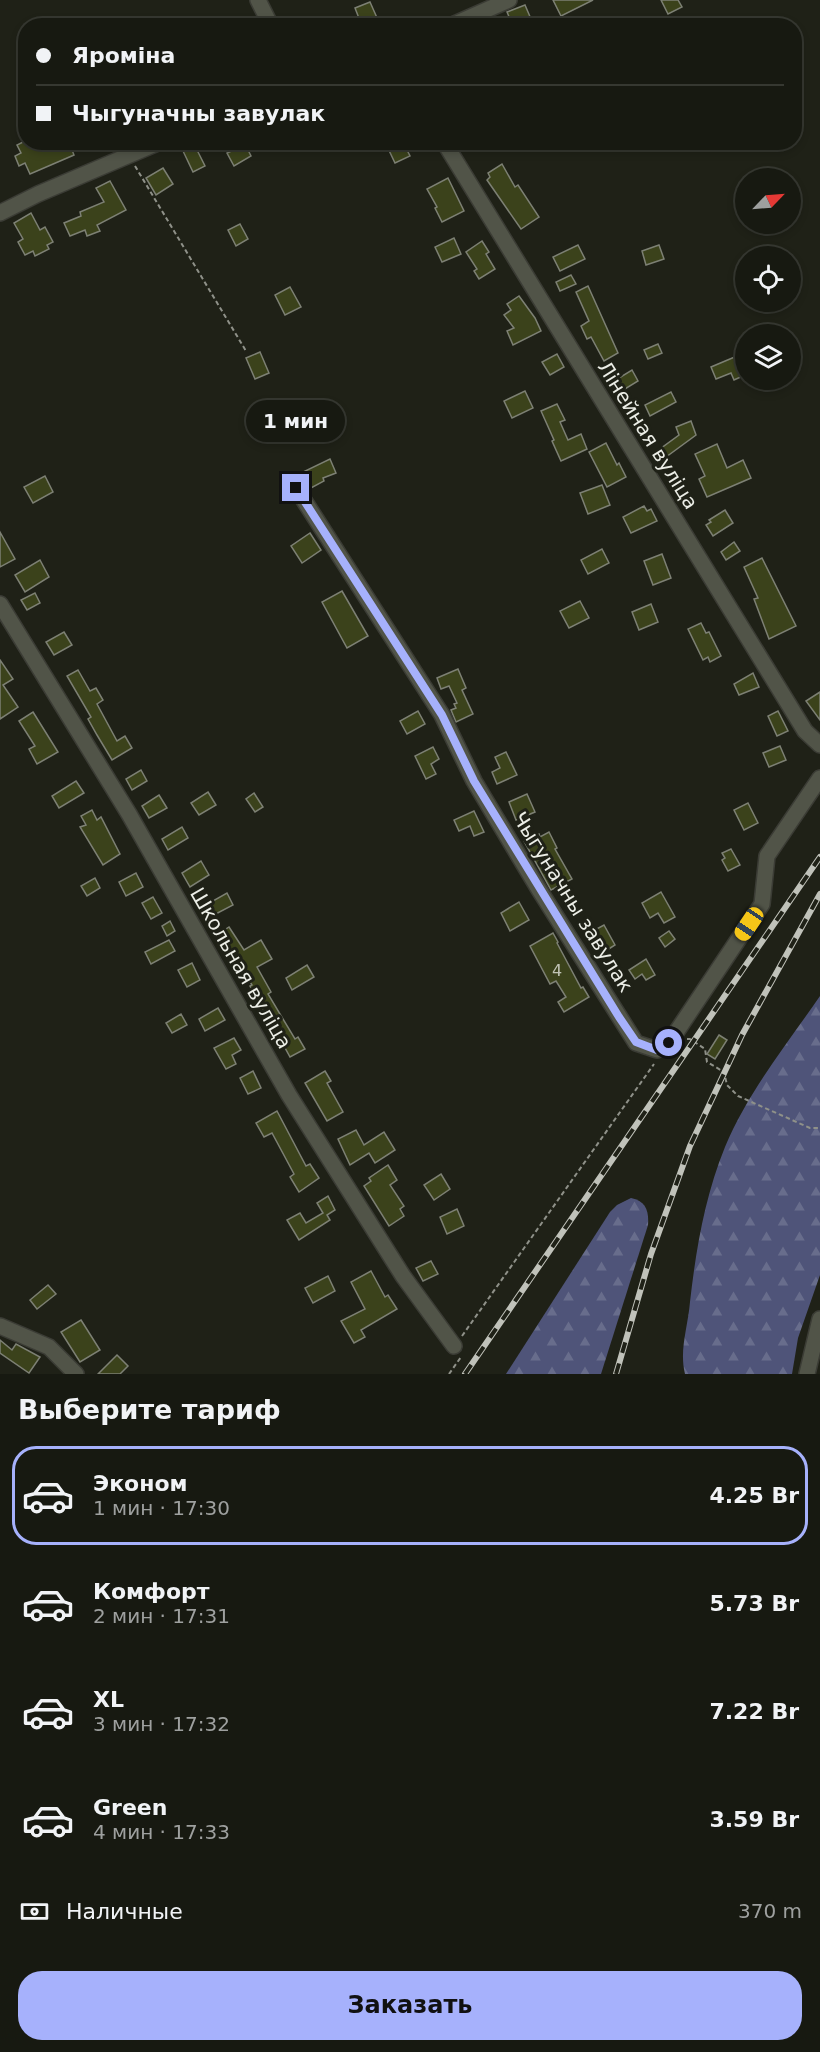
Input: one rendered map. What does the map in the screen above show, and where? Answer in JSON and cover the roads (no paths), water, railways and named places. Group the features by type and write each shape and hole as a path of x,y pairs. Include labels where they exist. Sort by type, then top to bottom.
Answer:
{"street":[{"path":"258,0 267,18"},
{"path":"468,18 510,0"},
{"path":"0,213 38,194 142,150"},
{"name":"Лінейная вуліца","path":"449,150 805,731 820,745"},
{"name":"Чыгуначны завулак","path":"296,488 442,715 474,781 636,1042 657,1050 669,1043 762,904 767,856 820,778"},
{"name":"Школьная вуліца","path":"0,604 129,814 289,1095 403,1276 454,1346"},
{"path":"807,1374 817,1343 820,1319"},
{"path":"0,1326 49,1347 75,1374"}],"railway":[{"path":"465,1374 820,857"},
{"path":"616,1374 651,1254 690,1146 742,1035 820,894"}]}
